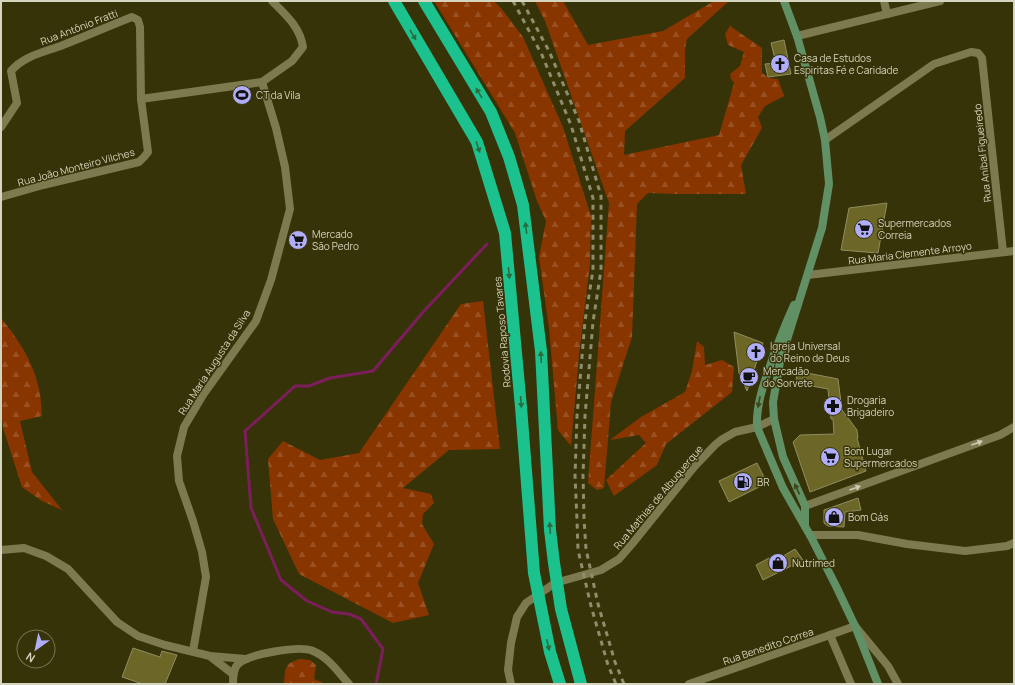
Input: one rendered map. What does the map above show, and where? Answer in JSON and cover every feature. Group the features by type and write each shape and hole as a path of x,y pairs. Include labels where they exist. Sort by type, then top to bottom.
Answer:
{"highway":[{"name":"Rodovia Raposo Tavares","path":"394,1 477,142 505,233 534,574 550,652 560,684"},
{"path":"424,1 491,112 509,157 523,205 541,351 550,530 561,609 581,684"}],"main road":[{"path":"784,1 797,36 825,140 829,184 822,228 780,362 773,402 774,419 783,458 805,506 805,526"},
{"path":"808,275 782,330 761,391 757,416 757,427 784,488 825,563 854,626 878,684"}],"street":[{"path":"141,100 262,82 292,61 303,47 302,38 296,26 272,1"},
{"path":"884,1 887,14"},
{"path":"797,36 940,1"},
{"name":"Rua Antônio Fratti","path":"1,127 17,103 11,71 15,66 35,55 132,17 138,20 140,27 141,100"},
{"name":"Rua Aníbal Figueiredo","path":"825,140 934,64 971,52 978,53 982,58 1003,252"},
{"name":"Rua Maria Augusta da Silva","path":"193,651 206,577 202,552 179,481 177,456 184,427 203,395 256,321 271,280 290,209 285,167 262,82"},
{"name":"Rua João Monteiro Vilches","path":"1,197 43,184 139,162 148,152 141,100"},
{"name":"Rua Maria Clemente Arroyo","path":"808,275 1014,251"},
{"name":"Rua Mathias de Albuquerque","path":"511,684 508,670 511,643 517,617 526,603 555,583 601,570 619,559 694,467 715,445 735,432 757,427 774,419"},
{"path":"805,506 1000,435 1014,427"},
{"path":"810,535 858,535 907,544 965,551 1007,546 1014,543"},
{"path":"1,550 24,548 46,556 68,569 117,622 138,636 210,656 246,659 274,652 304,648 312,650 324,658 349,684"},
{"path":"854,626 888,666 898,684"},
{"name":"Rua Benedito Correa","path":"688,684 854,626"},
{"path":"830,635 851,684"},
{"path":"210,656 233,674"},
{"path":"233,684 235,667 246,659"}],"green space":[{"path":"434,1 494,1 523,37 563,127 591,216 590,264 579,355 571,446 558,430 549,328 539,257 546,221 537,201 515,133"},
{"path":"535,1 563,1 588,45 663,31 714,1 729,1 687,39 685,49 685,78 625,131 624,155 719,135 734,83 730,74 740,66 744,52 728,45 725,34 730,26 762,48 762,73 769,78 778,79 784,96 765,106 758,117 762,128 741,165 746,194 648,193 637,204 632,337 611,402 604,488 597,490 588,483 609,203 545,21"},
{"path":"483,301 500,449 449,450 403,488 431,494 434,503 423,514 422,524 434,544 418,583 429,615 393,623 299,574 273,519 268,459 283,441 320,460 359,453 461,304"},
{"path":"1,318 13,333 28,358 39,389 42,416 20,421 32,472 62,510 42,501 22,487 3,428 1,409"},
{"path":"697,341 704,347 705,365 722,360 734,367 732,392 666,444 657,465 614,496 606,480 646,443 639,435 610,440 641,417 685,392 692,371"},
{"path":"299,659 310,660 316,665 314,679 326,684 284,684 285,671 288,664"}],"building":[{"name":"Casa de Estudos Espiritas Fé e Caridade","path":"784,40 791,74 768,77 765,64 776,63 771,43"},
{"name":"Supermercados Correia","path":"887,203 878,253 841,250 849,208"},
{"path":"734,332 763,343 747,391 739,373"},
{"name":"Bom Lugar Supermercados","path":"797,371 838,379 842,410 857,430 857,438 866,471 810,492 793,442 800,435 834,434 833,419 831,419 828,389 796,383"},
{"name":"BR","path":"757,463 767,483 729,502 719,481"},
{"name":"Bom Gás","path":"858,498 861,510 845,512 844,527 828,526 824,523 824,510"},
{"name":"Nutrimed","path":"795,549 803,560 763,580 756,565 769,558 773,562"},
{"path":"133,648 160,657 162,651 177,655 165,684 143,684 122,677"}],"waterway":[{"path":"376,684 383,649 361,619 349,614 332,612 307,601 281,580 251,508 245,431 295,386 309,386 330,378 373,371 424,311 487,244"}],"railway":[{"path":"513,1 542,55 571,125 593,198 593,270 585,321 577,416 575,476 578,550 591,606 608,665 616,684"},
{"path":"522,1 549,51 579,121 601,196 601,270 593,322 585,416 583,475 584,519 586,549 598,604 615,662 624,684"}],"place":[{"name":"Casa de Estudos Espiritas Fé e Caridade","path":"780,64"},
{"name":"CT da Vila","path":"242,95"},
{"name":"Supermercados Correia","path":"864,229"},
{"name":"Mercado São Pedro","path":"298,240"},
{"name":"Igreja Universal do Reino de Deus","path":"756,352"},
{"name":"Mercadão do Sorvete","path":"749,377"},
{"name":"Drogaria Brigadeiro","path":"833,406"},
{"name":"Bom Lugar Supermercados","path":"830,457"},
{"name":"BR","path":"743,482"},
{"name":"Bom Gás","path":"834,517"},
{"name":"Nutrimed","path":"778,563"}]}
